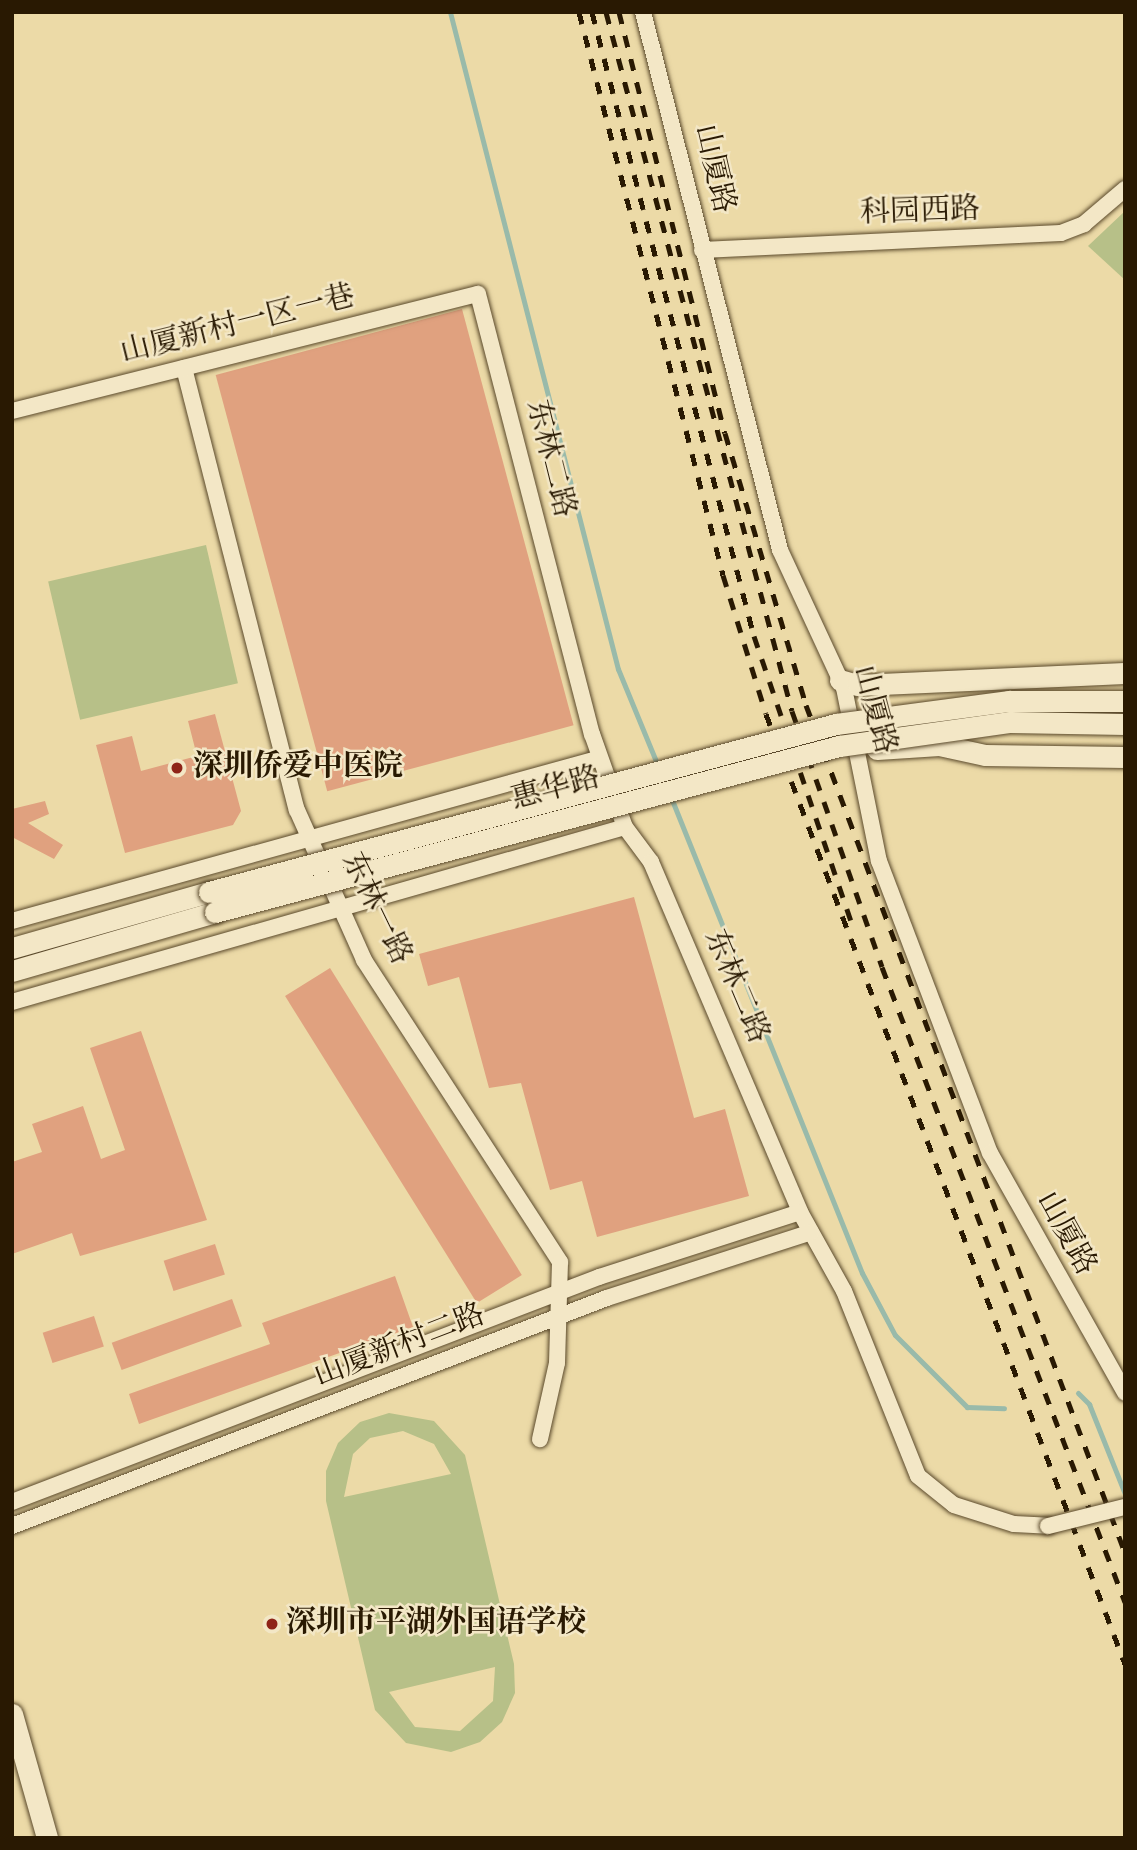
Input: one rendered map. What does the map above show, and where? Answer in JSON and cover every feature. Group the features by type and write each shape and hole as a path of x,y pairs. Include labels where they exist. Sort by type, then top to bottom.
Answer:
{"main road":[{"path":"840,680 858,685 1125,673"},
{"name":"惠华路","path":"12,971 212,902 836,724 1009,701 1125,701"},
{"name":"惠华路","path":"12,947 212,902 839,746 1010,722 1125,724"},
{"path":"857,749 939,745 985,755 1125,757"},
{"path":"12,939 39,940"},
{"path":"12,985 44,961"},
{"path":"12,1714 47,1838"}],"street":[{"name":"山厦路","path":"643,12 780,550 840,680 857,749 879,862 990,1153 1125,1393"},
{"name":"科园西路","path":"702,250 1061,233 1084,224 1125,189"},
{"name":"山厦新村一区一巷","path":"12,411 478,294"},
{"name":"东林二路","path":"478,294 600,758 625,827 651,862 800,1212 844,1292 918,1476 954,1505 1014,1524 1048,1526 1125,1507"},
{"name":"东林一路","path":"184,368 297,810 364,960 560,1262 557,1363 540,1439"},
{"path":"12,921 600,758"},
{"path":"12,1002 625,827"},
{"name":"山厦新村二路","path":"12,1502 559,1292 800,1212"},
{"name":"山厦新村二路","path":"12,1526 559,1316 811,1232"}],"green space":[{"path":"1125,211 1125,280 1088,246"},
{"path":"206,545 238,683 80,720 48,581"},
{"path":"389,1413 434,1421 465,1455 514,1664 515,1693 502,1722 480,1742 451,1752 406,1743 375,1710 326,1501 326,1471 338,1443 360,1422","holes":["403,1431 434,1444 451,1474 344,1497 353,1454 370,1438","495,1667 493,1701 460,1731 415,1727 389,1692"]}],"building":[{"path":"462,309 574,725 327,791 216,375"},
{"path":"215,714 241,811 233,825 125,853 96,745 132,736 141,771 197,756 188,721"},
{"path":"45,801 49,814 28,823 63,845 54,859 12,837 12,809"},
{"path":"634,897 694,1118 725,1109 749,1196 597,1237 582,1181 550,1190 521,1083 489,1088 459,977 428,986 419,954"},
{"path":"330,968 522,1275 477,1303 285,996"},
{"path":"141,1031 207,1220 80,1256 72,1233 12,1254 12,1162 42,1152 32,1124 83,1106 101,1159 125,1150 90,1048"},
{"path":"215,1244 225,1274 174,1291 164,1261"},
{"path":"395,1276 413,1327 139,1424 129,1394 270,1344 262,1323"},
{"path":"232,1299 242,1326 122,1370 112,1343"},
{"path":"94,1316 104,1346 53,1363 43,1333"}],"waterway":[{"path":"450,12 618,669 658,766"},
{"path":"670,795 862,1273 895,1335 967,1407 1004,1408"},
{"path":"1078,1393 1089,1404 1125,1494"}],"railway":[{"path":"579,12 723,575 766,714 1125,1664"},
{"path":"592,12 754,636 854,929"},
{"path":"606,12 792,711 882,967 1125,1602"},
{"path":"619,12 725,433 806,705 1125,1553"}],"place":[{"name":"深圳侨爱中医院","path":"177,768"},
{"name":"深圳市平湖外国语学校","path":"272,1624"}]}
